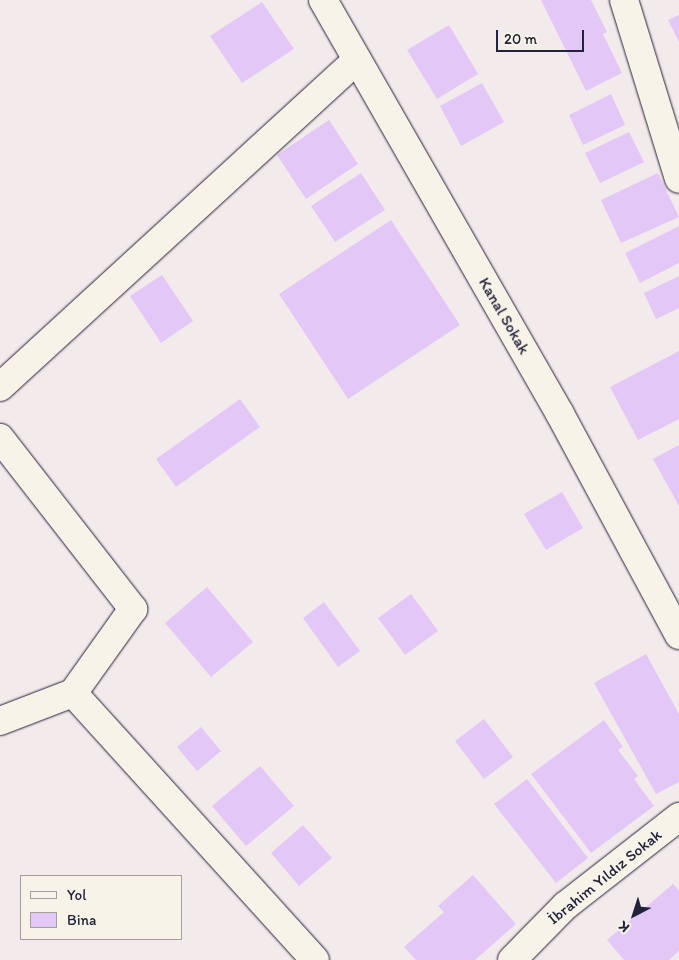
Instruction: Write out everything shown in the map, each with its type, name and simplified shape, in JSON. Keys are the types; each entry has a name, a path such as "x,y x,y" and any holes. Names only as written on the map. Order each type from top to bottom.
{"street":[{"name":"Kanal Sokak","path":"323,0 560,414 679,635"},
{"path":"624,0 679,179"},
{"path":"0,387 357,60"},
{"path":"0,438 133,608 72,693 0,721"},
{"path":"72,693 315,960"},
{"name":"İbrahim Yıldız Sokak","path":"512,960 565,906 679,818"}],"building":[{"path":"541,0 591,0 607,32 603,34 622,73 586,91"},
{"path":"262,2 294,49 242,83 210,36"},
{"path":"679,15 679,42 668,20"},
{"path":"449,25 478,74 437,99 407,50"},
{"path":"482,83 504,122 461,146 440,106"},
{"path":"611,94 625,125 583,145 569,115"},
{"path":"329,120 358,164 306,199 277,155"},
{"path":"629,132 644,162 600,183 585,153"},
{"path":"361,173 385,210 335,242 311,206"},
{"path":"658,173 679,217 621,243 601,200"},
{"path":"391,220 460,325 348,399 279,294"},
{"path":"679,226 679,263 640,283 625,253"},
{"path":"162,275 193,321 161,343 130,296"},
{"path":"679,276 679,308 656,319 644,293"},
{"path":"679,351 679,419 638,440 610,387"},
{"path":"240,399 260,427 176,487 156,459"},
{"path":"679,445 679,506 653,459"},
{"path":"562,492 583,528 546,550 524,514"},
{"path":"207,587 253,642 211,677 165,623"},
{"path":"411,594 438,631 405,655 378,618"},
{"path":"324,602 360,651 338,667 303,618"},
{"path":"646,654 679,714 679,782 656,794 594,683"},
{"path":"484,719 513,757 484,779 455,741"},
{"path":"604,720 623,747 618,750 638,776 634,779 654,806 591,853 531,774"},
{"path":"201,727 221,751 197,771 177,747"},
{"path":"260,766 294,806 246,846 212,806"},
{"path":"527,779 588,858 556,883 494,804"},
{"path":"303,825 332,858 299,886 271,853"},
{"path":"473,875 516,924 475,960 416,960 404,947 444,912 438,906"},
{"path":"673,884 679,891 679,951 669,960 624,960 607,940"}]}
